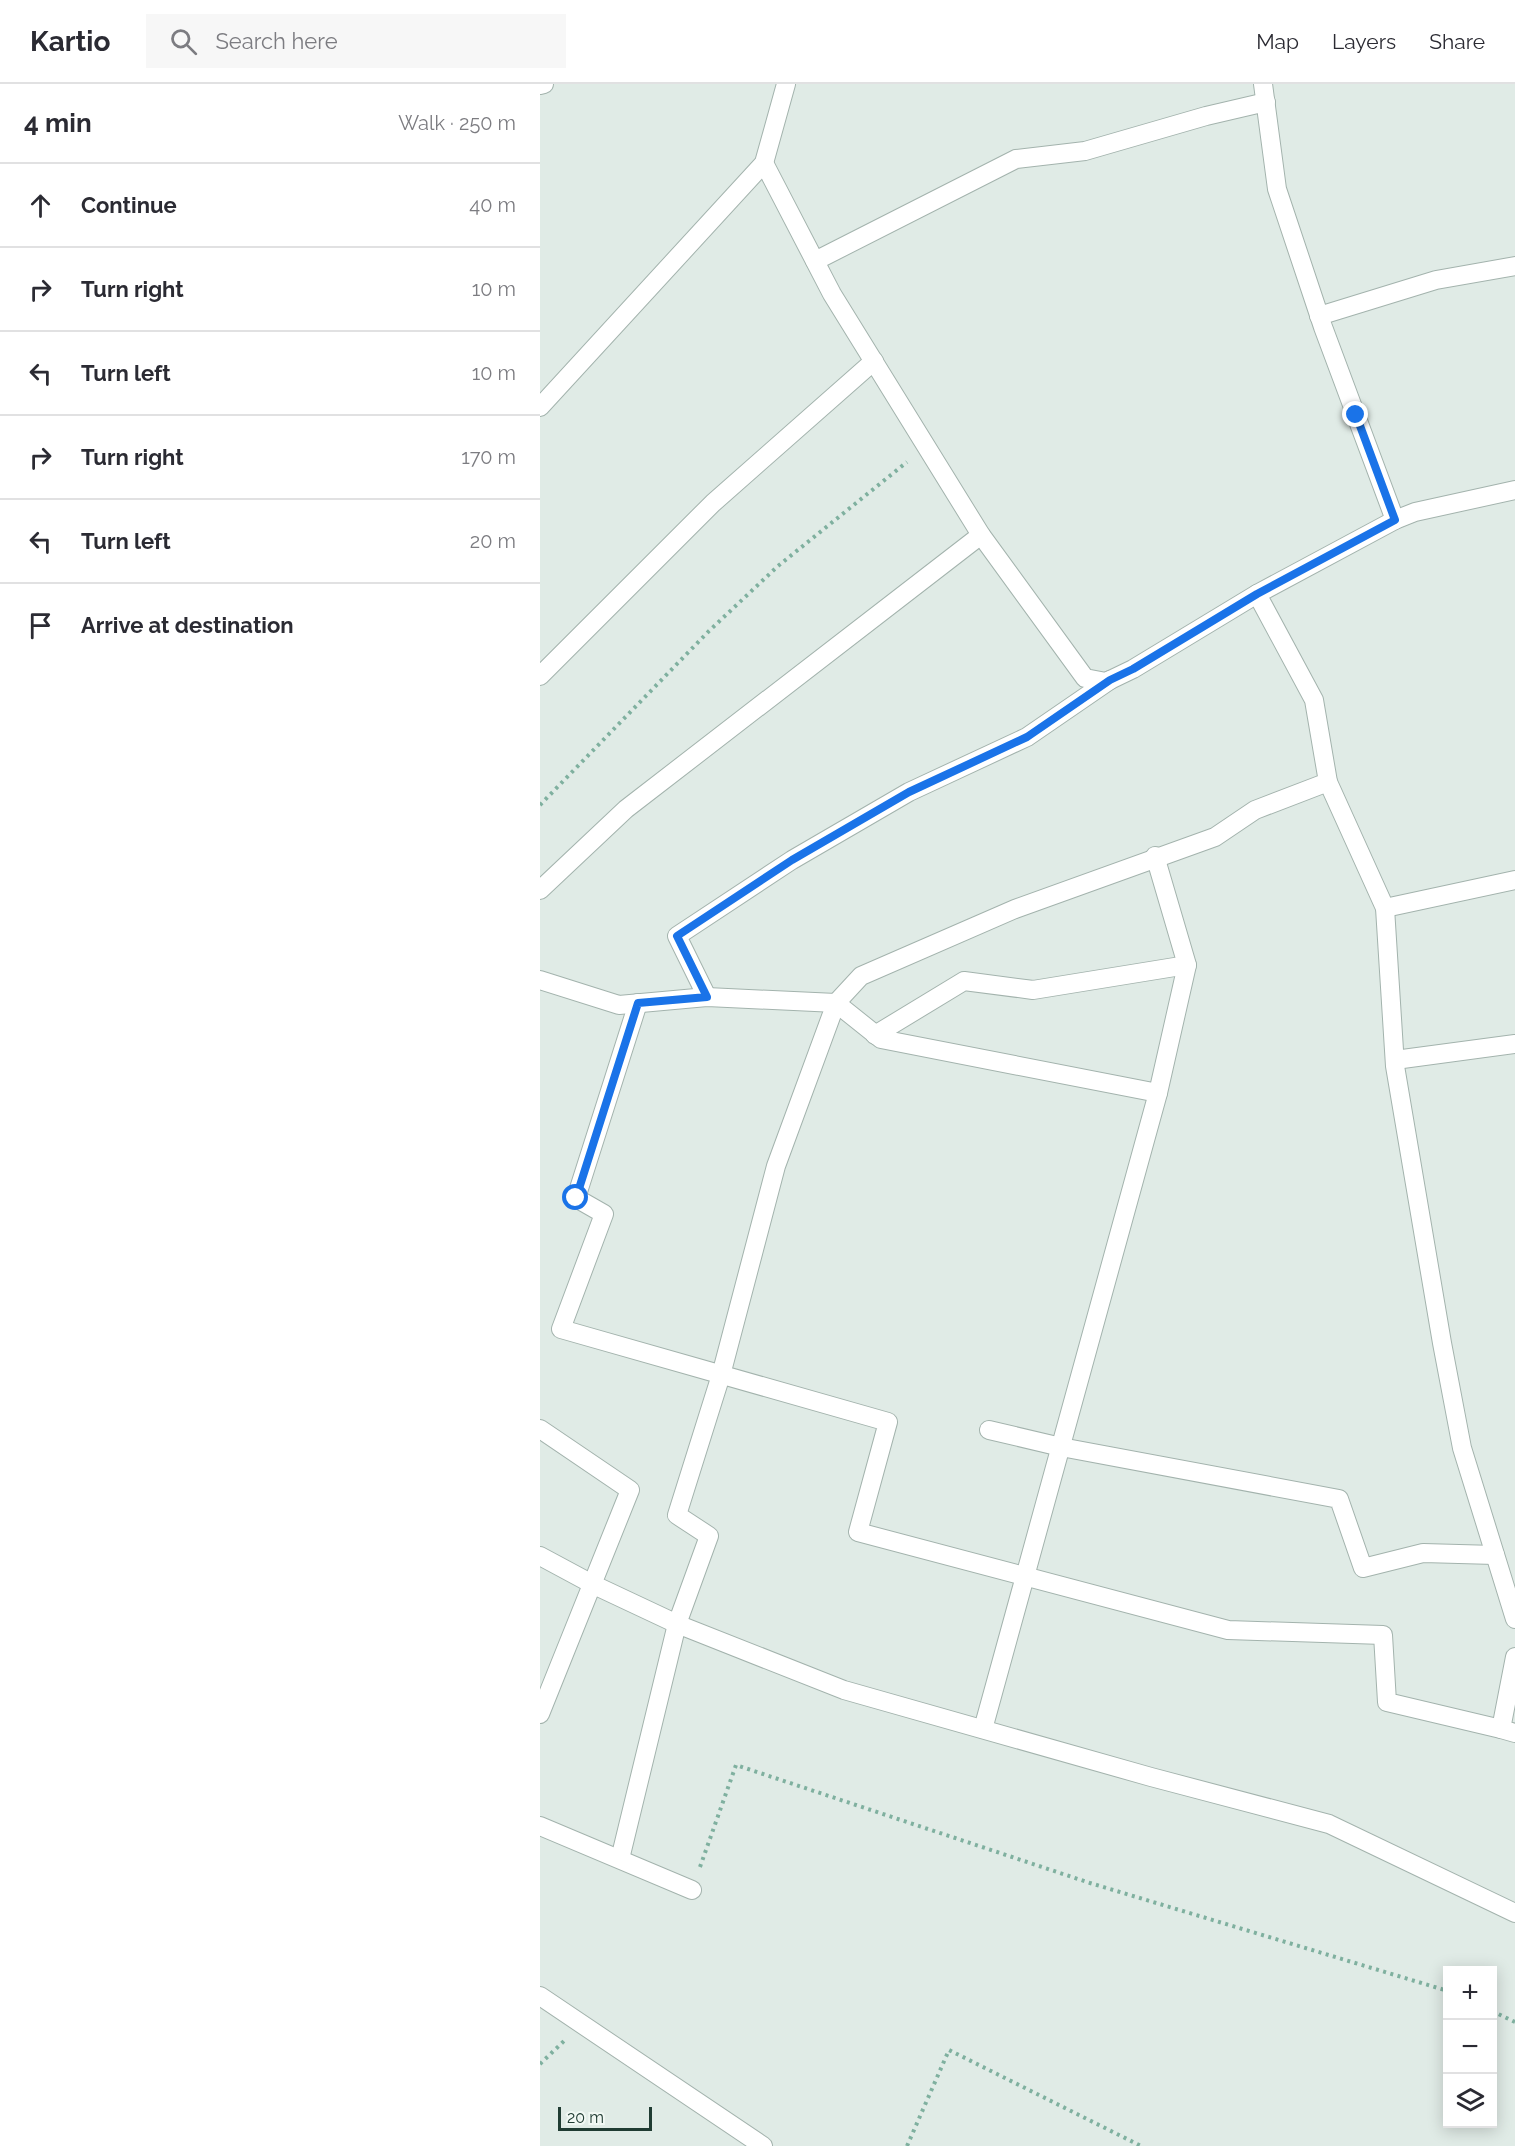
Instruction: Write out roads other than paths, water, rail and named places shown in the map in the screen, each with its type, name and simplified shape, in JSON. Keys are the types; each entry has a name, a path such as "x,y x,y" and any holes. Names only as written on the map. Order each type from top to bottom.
{"street":[{"path":"540,407 764,163 786,84"},
{"path":"1263,84 1277,189 1319,316 1395,520"},
{"path":"815,261 1016,159 1085,151 1266,102"},
{"path":"764,163 815,261 926,446 981,534 1085,678 1106,682 1133,669 1257,594 1395,520 1415,512 1515,490"},
{"path":"1319,316 1436,280 1515,266"},
{"path":"540,676 713,503 874,361"},
{"path":"540,890 626,809 981,534"},
{"path":"1257,594 1314,700 1328,782 1385,908 1395,1059 1462,1448 1515,1619"},
{"path":"707,997 677,936 792,860 909,792 1027,737 1110,680"},
{"path":"620,1859 677,1624 709,1536 677,1515 721,1375 776,1166 836,1003 861,976 1016,909 1155,856 1215,837 1255,810 1328,782"},
{"path":"983,1729 1158,1093 1187,965 1155,856"},
{"path":"1385,908 1515,880"},
{"path":"875,1035 964,981 1033,990 1187,965"},
{"path":"540,980 619,1005 707,997 836,1003 881,1040 1158,1093"},
{"path":"638,1003 576,1198 604,1214 561,1329 888,1422 858,1532 1228,1630 1383,1635 1387,1702 1508,1731 1515,1657"},
{"path":"1395,1059 1515,1044"},
{"path":"540,1429 630,1491 540,1714"},
{"path":"989,1430 1061,1447 1339,1499 1364,1568 1423,1553 1495,1556"},
{"path":"540,1556 594,1585 677,1624 844,1690 1329,1824 1515,1913"},
{"path":"540,1826 692,1890"},
{"path":"540,1996 763,2146"}]}
